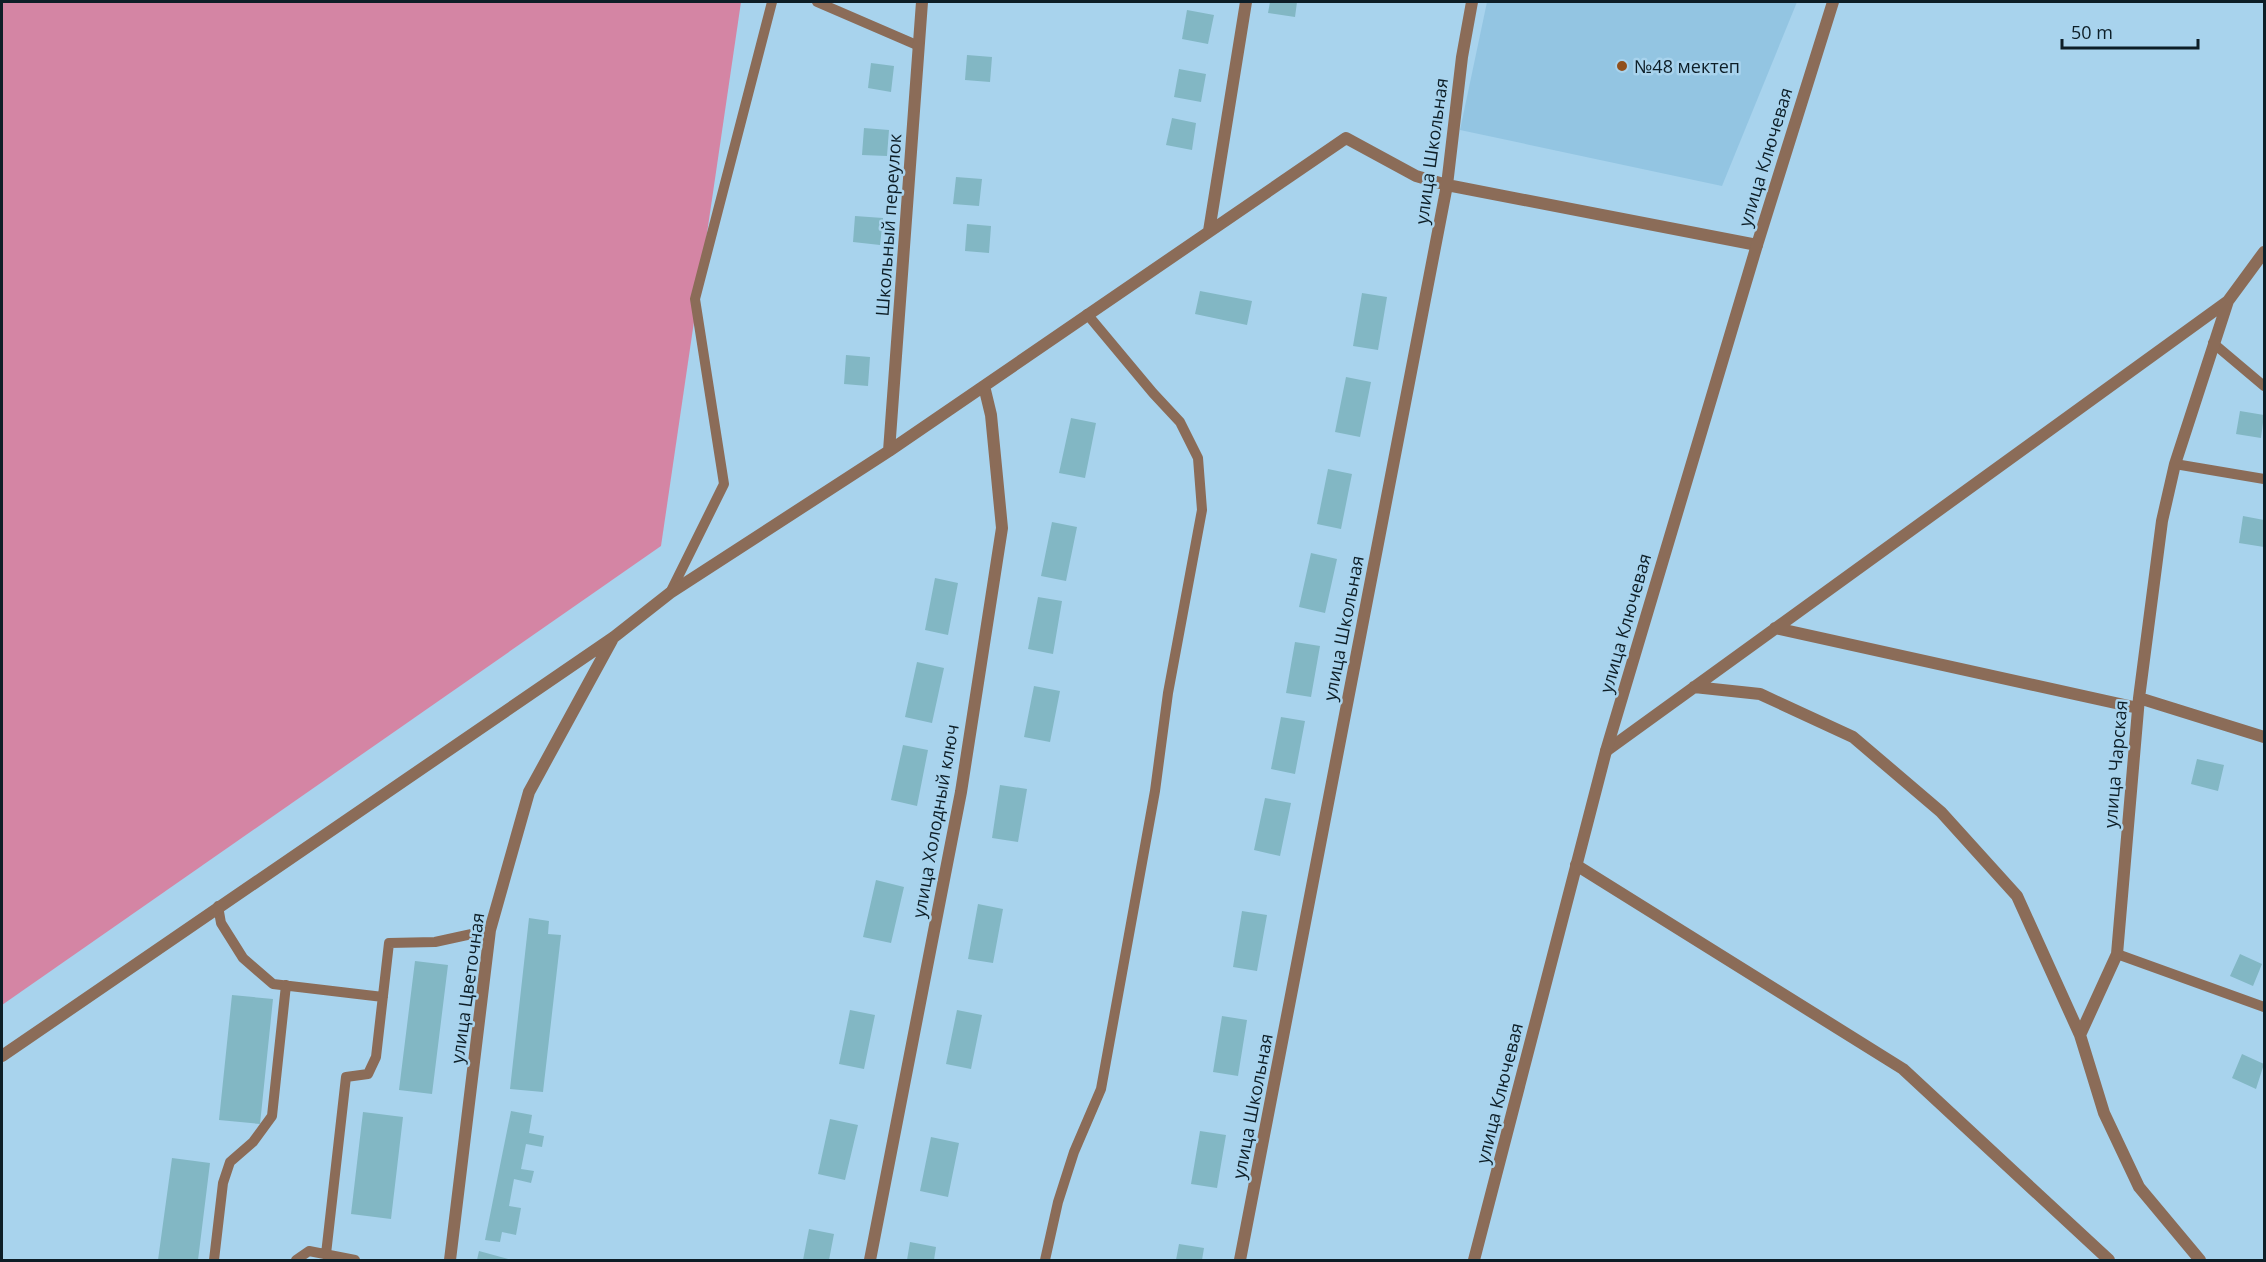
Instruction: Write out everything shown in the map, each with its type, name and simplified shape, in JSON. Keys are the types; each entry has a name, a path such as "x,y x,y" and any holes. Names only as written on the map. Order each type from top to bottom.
{"street":[{"name":"Школьный переулок","path":"889,451 922,2"},
{"path":"1209,231 1246,2"},
{"name":"улица Школьная","path":"1240,1260 1447,185 1462,57 1472,2"},
{"name":"улица Ключевая","path":"1474,1260 1606,751 1757,245 1833,2"},
{"path":"2,1056 614,637 670,593 889,451 1346,138 1416,176 1447,185 1757,245"},
{"name":"улица Чарская","path":"2080,1035 2117,954 2138,703 2162,522 2175,464 2228,301 2265,252"},
{"path":"1606,751 2228,301"},
{"name":"улица Холодный ключ","path":"870,1260 961,792 1002,528 991,415 984,386"},
{"path":"1775,628 2138,703 2265,737"},
{"name":"улица Цветочная","path":"450,1260 490,930 529,792 614,637"},
{"path":"1694,687 1760,694 1853,737 1941,812 2017,896 2080,1035 2104,1113 2139,1187 2200,1260"},
{"path":"1576,865 1903,1069 2109,1260"}],"lane":[{"path":"670,593 723,484 695,299 772,2"},
{"path":"817,2 919,46"},
{"path":"1045,1260 1058,1202 1074,1152 1101,1089 1151,814 1168,693 1202,510 1198,458 1180,422 1087,314"},
{"path":"2213,344 2265,386"},
{"path":"2175,464 2265,478"},
{"path":"218,906 221,923 243,958 273,984 383,998"},
{"path":"326,1254 345,1077 368,1074 376,1057 390,943 435,942 490,930"},
{"path":"2117,954 2265,1007"},
{"path":"214,1260 223,1183 230,1162 253,1142 272,1116 286,985"},
{"path":"296,1260 309,1251 355,1260"}],"shaded area":[{"path":"2,2 741,2 661,546 2,1005"},
{"name":"№48 мектеп","path":"1487,2 1797,2 1722,186 1460,130"}],"building":[{"path":"1270,2 1297,2 1295,17 1268,13"},
{"path":"1187,10 1214,15 1208,44 1182,39"},
{"path":"967,55 992,57 990,82 965,80"},
{"path":"871,63 894,66 891,92 868,88"},
{"path":"1179,69 1206,74 1201,102 1174,97"},
{"path":"1172,118 1196,123 1192,150 1166,145"},
{"path":"864,128 889,130 887,156 862,155"},
{"path":"956,177 982,179 979,206 953,204"},
{"path":"855,216 883,218 880,245 853,242"},
{"path":"967,224 991,226 989,253 965,251"},
{"path":"1200,291 1252,301 1247,325 1195,314"},
{"path":"1362,293 1387,297 1378,350 1353,346"},
{"path":"846,355 870,357 868,386 844,384"},
{"path":"1346,377 1371,382 1360,437 1335,432"},
{"path":"2240,411 2264,415 2261,438 2236,434"},
{"path":"1071,418 1096,423 1085,478 1059,473"},
{"path":"1328,469 1352,474 1341,529 1317,524"},
{"path":"2243,516 2264,520 2264,547 2239,543"},
{"path":"1052,522 1077,527 1066,581 1041,576"},
{"path":"1311,553 1337,559 1325,613 1299,607"},
{"path":"935,578 958,583 948,635 925,630"},
{"path":"1038,597 1062,601 1053,654 1028,649"},
{"path":"1295,642 1320,646 1311,697 1286,693"},
{"path":"917,662 944,668 932,723 905,717"},
{"path":"1034,686 1060,691 1050,742 1024,737"},
{"path":"1281,717 1305,721 1295,774 1271,769"},
{"path":"903,745 928,750 917,806 891,800"},
{"path":"2197,759 2224,765 2218,791 2191,784"},
{"path":"1000,785 1027,789 1018,842 992,838"},
{"path":"1265,798 1291,803 1280,856 1254,850"},
{"path":"876,880 904,887 891,943 863,937"},
{"path":"978,904 1003,909 993,963 968,959"},
{"path":"1242,911 1267,915 1257,971 1233,967"},
{"path":"529,918 549,921 548,934 561,935 543,1092 510,1089"},
{"path":"2240,954 2262,964 2253,986 2230,976"},
{"path":"415,961 448,965 432,1094 399,1090"},
{"path":"232,995 273,999 260,1124 219,1120"},
{"path":"850,1010 875,1015 864,1069 839,1064"},
{"path":"957,1010 982,1015 971,1069 946,1064"},
{"path":"1222,1016 1247,1020 1238,1076 1213,1072"},
{"path":"2242,1054 2264,1064 2256,1089 2232,1078"},
{"path":"511,1111 532,1115 529,1133 544,1136 542,1147 526,1144 521,1169 534,1171 531,1183 514,1179 509,1206 521,1208 516,1235 502,1232 500,1242 485,1240"},
{"path":"363,1112 403,1117 391,1219 351,1214"},
{"path":"830,1119 858,1125 845,1180 818,1174"},
{"path":"1200,1131 1226,1135 1217,1188 1191,1184"},
{"path":"931,1137 959,1143 948,1197 920,1191"},
{"path":"172,1158 210,1163 198,1260 158,1260"},
{"path":"809,1229 834,1234 829,1260 803,1260"},
{"path":"910,1242 936,1247 934,1260 907,1260"},
{"path":"1179,1244 1204,1248 1202,1260 1176,1260"},
{"path":"479,1251 512,1260 477,1260"}],"place":[{"name":"№48 мектеп","path":"1622,66"}]}
